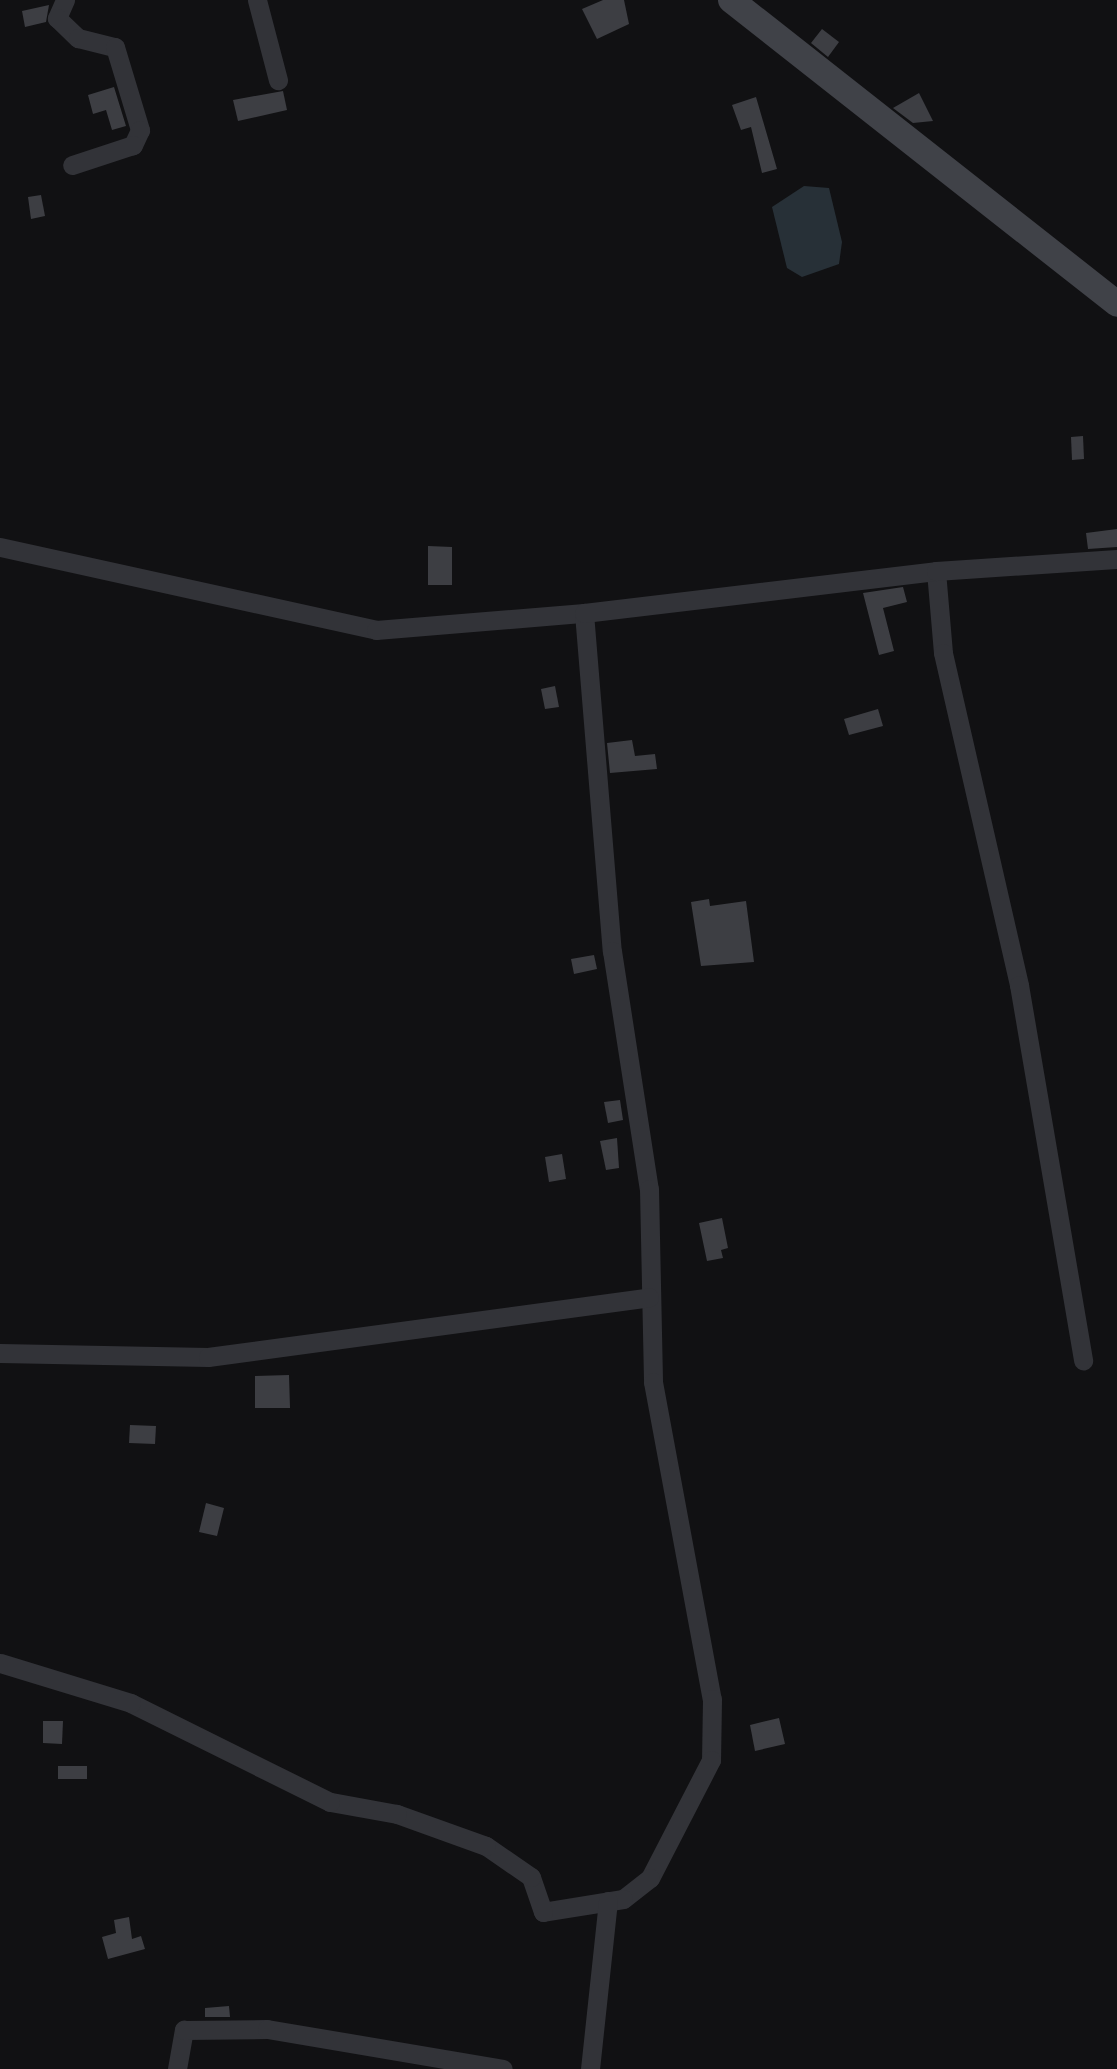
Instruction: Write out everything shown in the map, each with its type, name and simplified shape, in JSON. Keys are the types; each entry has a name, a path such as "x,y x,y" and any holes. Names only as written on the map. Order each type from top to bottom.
{"main road":[{"path":"731,0 1117,304"}],"street":[{"path":"65,0 57,18 71,31 115,47 140,130 133,145 72,165"},
{"path":"257,0 278,80"},
{"path":"0,547 376,630 584,613 936,571 1117,559"},
{"path":"936,571 943,653 1019,985 1083,1361"},
{"path":"0,1663 131,1703 330,1802 397,1814 486,1846 531,1877 543,1912 623,1899 649,1878 711,1760 712,1699 653,1381 649,1297 649,1189 612,951 584,613"},
{"path":"0,1353 78,1350 208,1357 649,1297"},
{"path":"590,2069 608,1901"},
{"path":"177,2069 184,2030 267,2029 503,2069"}],"shaded area":[{"path":"804,186 829,188 842,242 839,264 802,277 787,268 772,207"}],"building":[{"path":"603,0 624,0 629,24 597,39 582,9"},
{"path":"49,5 46,22 25,27 22,11"},
{"path":"822,29 839,42 828,57 811,43"},
{"path":"114,87 126,126 112,130 106,110 93,114 88,95"},
{"path":"283,91 287,110 238,121 233,100"},
{"path":"919,93 933,121 913,123 893,108"},
{"path":"756,97 777,169 762,173 751,127 741,130 732,105"},
{"path":"41,195 45,216 31,219 28,197"},
{"path":"1083,436 1084,459 1072,460 1071,437"},
{"path":"1117,529 1117,547 1088,549 1086,533"},
{"path":"428,546 452,547 452,585 428,585"},
{"path":"903,587 907,602 883,608 894,651 879,655 863,593"},
{"path":"555,686 559,707 545,709 541,689"},
{"path":"878,709 883,726 849,735 844,719"},
{"path":"632,740 635,756 655,754 657,769 610,773 607,743"},
{"path":"709,899 710,906 746,901 754,962 701,966 691,902"},
{"path":"594,955 597,969 574,974 571,959"},
{"path":"620,1100 623,1120 608,1123 604,1102"},
{"path":"617,1138 619,1168 606,1170 600,1141"},
{"path":"562,1154 566,1179 549,1182 545,1157"},
{"path":"722,1218 728,1248 721,1250 723,1258 707,1261 699,1223"},
{"path":"289,1375 290,1408 255,1408 255,1376"},
{"path":"130,1425 156,1426 155,1444 129,1443"},
{"path":"206,1503 224,1508 217,1536 199,1532"},
{"path":"779,1718 785,1744 755,1751 750,1725"},
{"path":"43,1721 63,1721 62,1744 43,1743"},
{"path":"58,1766 87,1766 87,1779 58,1779"},
{"path":"129,1917 132,1939 141,1936 145,1949 108,1959 102,1937 116,1933 114,1920"},
{"path":"229,2006 230,2017 205,2017 205,2008"}]}
